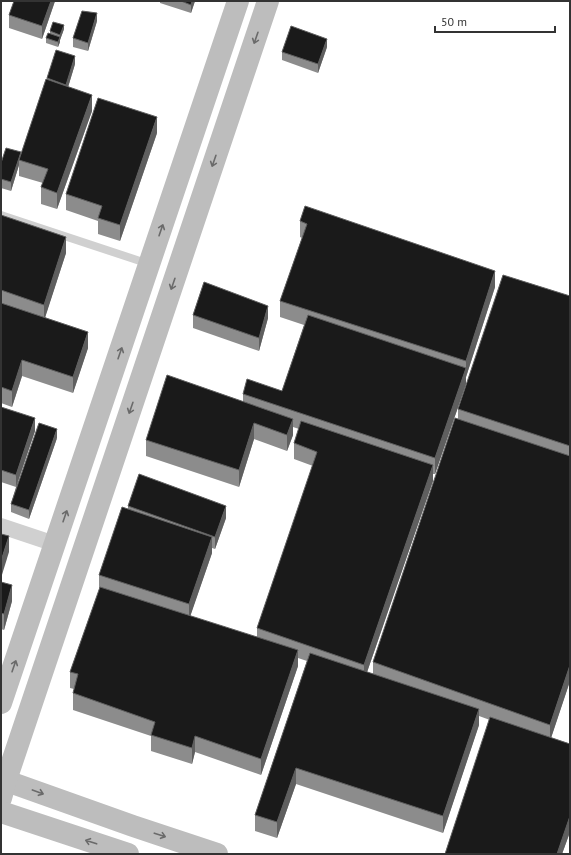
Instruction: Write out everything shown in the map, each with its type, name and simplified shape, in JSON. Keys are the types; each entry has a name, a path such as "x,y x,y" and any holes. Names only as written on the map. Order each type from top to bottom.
{"street":[{"path":"1,703 238,1"},
{"path":"217,854 3,786 268,1"},
{"path":"1,526 55,544"},
{"path":"1,812 128,854"}],"lane":[{"path":"1,215 150,264"}],"building":[{"path":"14,1 51,1 42,26 9,15"},
{"path":"181,1 192,1 191,5"},
{"path":"82,11 97,13 88,43 73,38"},
{"path":"53,22 64,25 60,35 50,31"},
{"path":"291,26 327,39 318,64 282,52"},
{"path":"48,33 60,37 58,42 46,38"},
{"path":"56,50 75,56 66,85 47,78"},
{"path":"46,79 92,95 57,193 41,187 48,169 19,160"},
{"path":"98,98 157,117 120,225 98,218 102,206 66,194"},
{"path":"6,148 21,152 11,182 1,179 1,163"},
{"path":"305,206 495,271 466,361 280,301 307,224 300,221"},
{"path":"1,215 66,237 44,305 1,290"},
{"path":"503,275 570,296 570,446 458,409"},
{"path":"204,282 268,306 259,338 193,315"},
{"path":"1,303 88,332 73,377 22,360 12,391 1,387"},
{"path":"308,315 466,368 435,458 243,394 247,379 282,391"},
{"path":"167,375 293,419 287,435 254,423 239,470 146,440"},
{"path":"1,407 35,418 16,475 1,470"},
{"path":"455,418 570,456 570,665 550,725 373,662"},
{"path":"301,421 433,465 364,665 257,628 317,452 294,443"},
{"path":"39,423 57,429 29,510 11,504"},
{"path":"139,474 226,506 215,537 128,506"},
{"path":"122,507 212,537 189,604 99,575"},
{"path":"1,534 9,536 1,561"},
{"path":"1,582 12,585 4,614 1,613"},
{"path":"100,587 298,650 261,759 195,736 192,748 151,735 155,722 73,693 78,674 70,672"},
{"path":"310,653 479,709 443,816 296,768 277,822 255,815"},
{"path":"490,717 570,744 570,816 557,854 445,854"}]}
